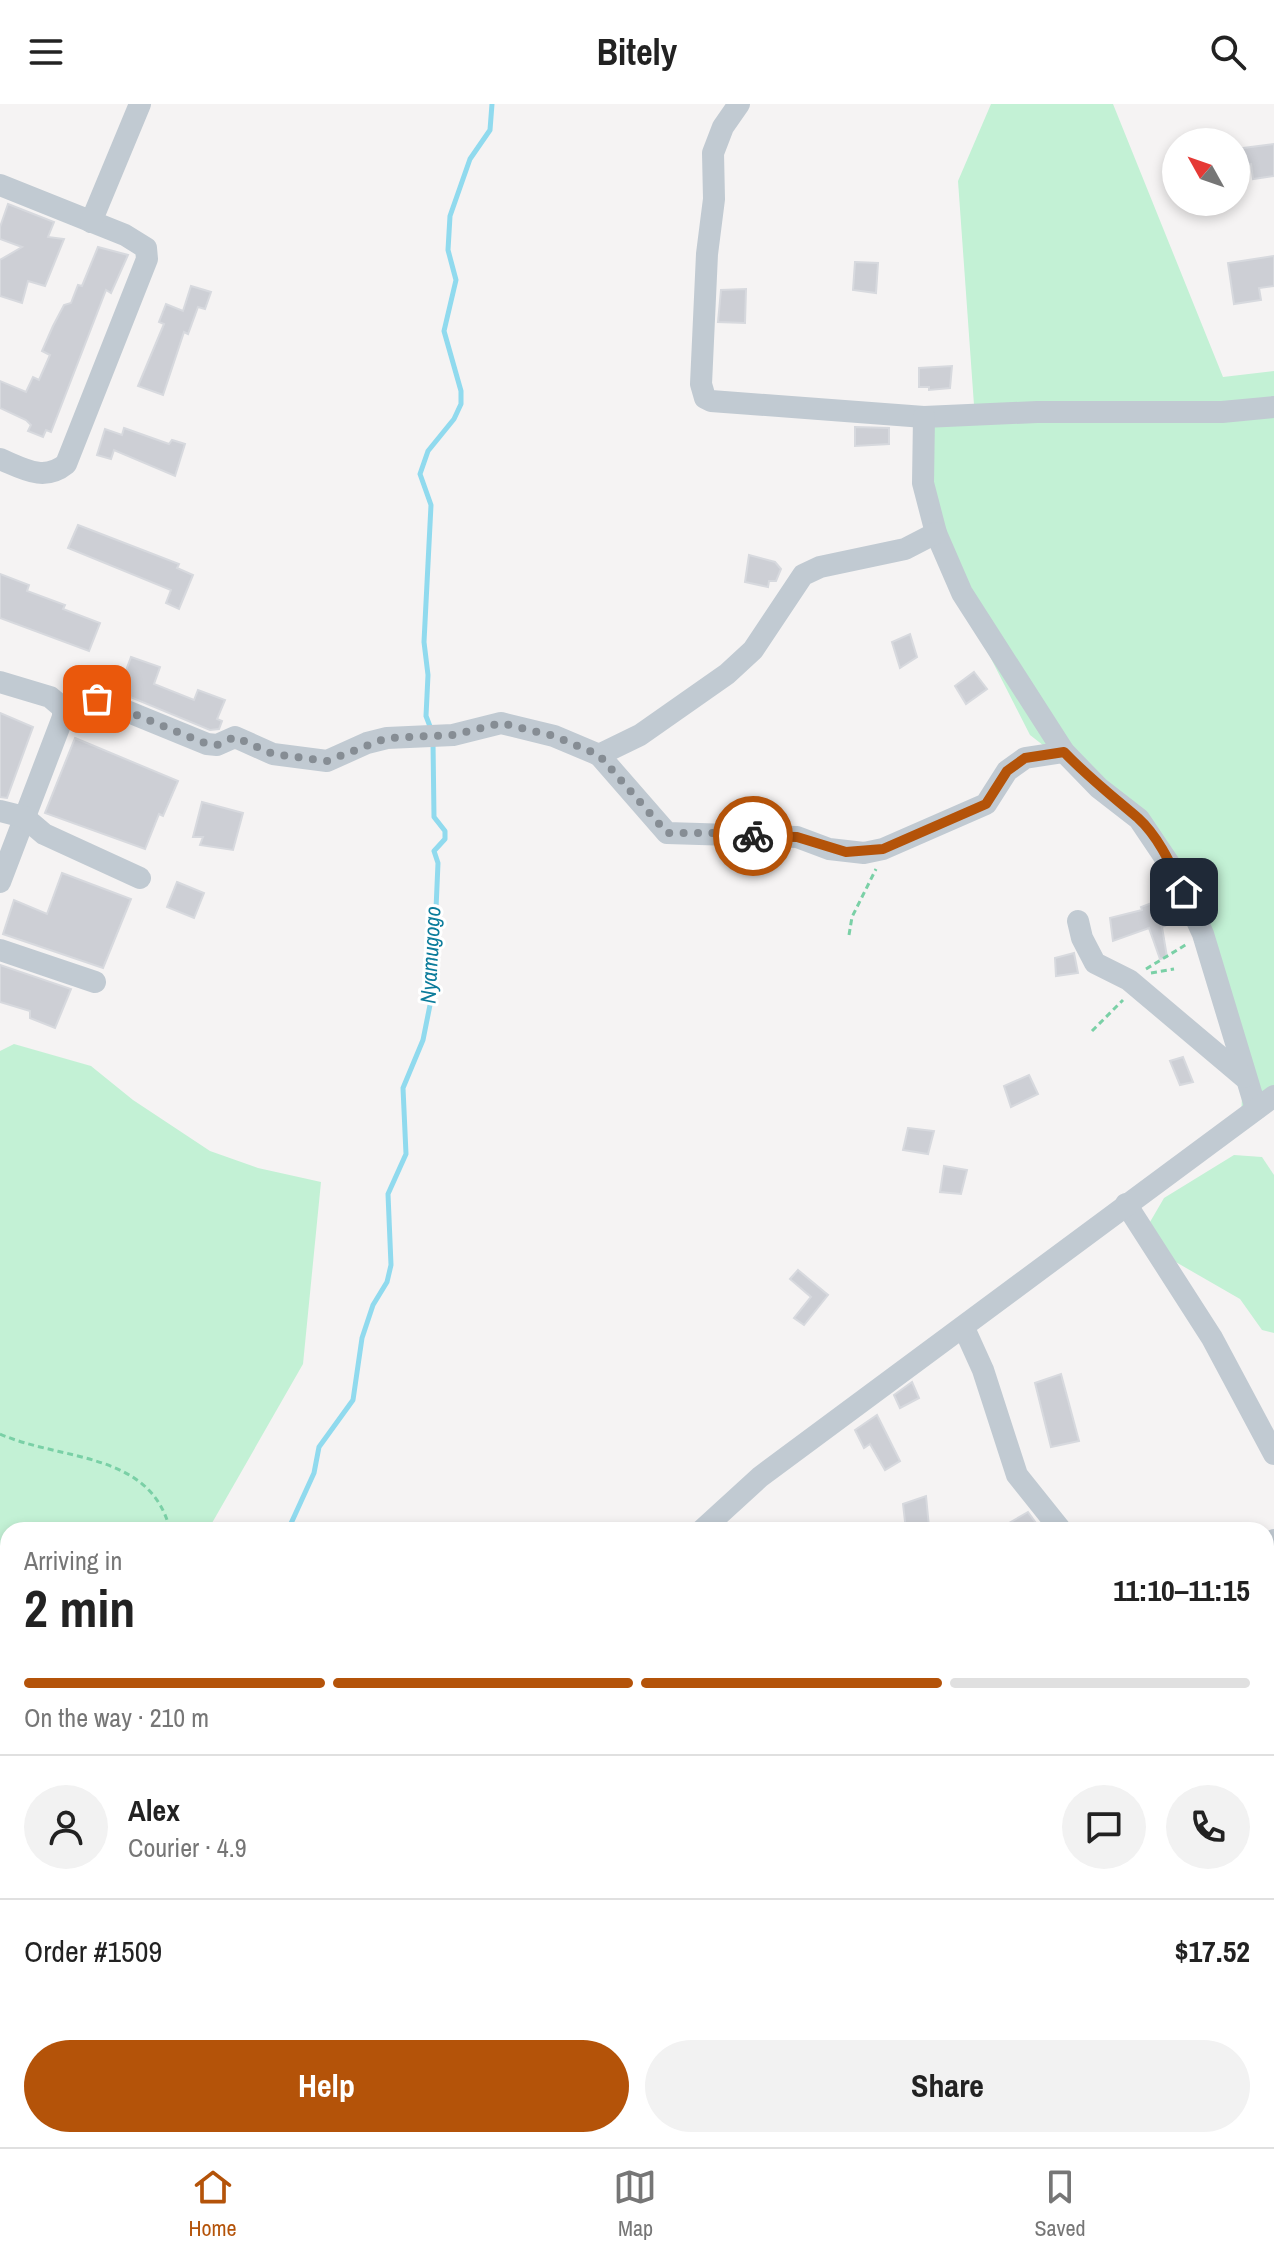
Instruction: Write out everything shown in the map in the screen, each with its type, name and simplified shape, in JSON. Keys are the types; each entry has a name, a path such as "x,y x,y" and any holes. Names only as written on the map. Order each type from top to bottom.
{"street":[{"path":"91,222 140,104"},
{"path":"739,104 723,127 713,153 714,199 701,384 705,398 718,404 924,417 1037,412 1222,412 1274,407"},
{"path":"0,185 146,248 146,269 66,464 57,472 38,474 0,459"},
{"path":"924,417 923,483 936,533 962,593 1064,752 1099,788 1139,819 1155,839 1203,934 1244,1077"},
{"path":"599,755 640,735 727,674 753,650 803,575 820,567 905,549 936,533"},
{"path":"0,682 50,697 63,708"},
{"path":"63,708 97,699 207,744 217,745 235,737 273,754 327,761 387,738 453,735 501,723 554,736 599,755 667,833 797,837 846,852 883,849 986,804 1007,771 1025,758 1064,752"},
{"path":"0,882 62,725 63,708"},
{"path":"0,811 24,817 44,834 140,878"},
{"path":"711,1522 760,1477 1265,1103 1244,1077 1129,980 1095,963 1082,938 1078,921"},
{"path":"0,950 95,982"},
{"path":"1126,1204 1212,1338 1274,1454"},
{"path":"964,1328 983,1370 1017,1475 1055,1522"}],"path":[{"path":"849,935 852,917 873,881 883,849"},
{"path":"1129,980 1203,934"},
{"path":"0,1434 90,1458 131,1474 151,1492 168,1522"}],"green space":[{"path":"991,104 1113,104 1223,377 1274,371 1274,1098 1241,1122 1242,1095 1192,920 1134,816 1030,735 924,527 921,408 974,405 958,181"},
{"path":"14,1044 91,1066 133,1100 210,1151 258,1168 321,1182 303,1364 213,1522 0,1522 0,1051"},
{"path":"1234,1155 1262,1157 1274,1175 1274,1333 1262,1330 1240,1299 1174,1261 1150,1222 1164,1198"}],"building":[{"path":"1274,144 1274,176 1253,179 1250,147"},
{"path":"8,204 54,222 48,237 64,239 45,286 28,281 22,303 0,296 0,260 22,247 0,239 0,227"},
{"path":"98,247 128,255 111,293 106,290 51,432 46,430 43,437 28,431 31,425 26,420 0,408 0,381 26,392 33,377 39,380 50,355 42,351 53,326 64,305 71,303 78,285 82,286"},
{"path":"1274,256 1274,286 1259,288 1261,300 1234,304 1228,263"},
{"path":"855,262 878,263 876,293 853,290"},
{"path":"191,286 211,292 205,309 198,307 188,334 184,332 163,395 138,386 164,324 159,322 166,304 183,311"},
{"path":"746,289 745,323 718,322 721,290"},
{"path":"952,366 950,388 929,390 929,387 919,387 919,368"},
{"path":"855,427 889,428 889,444 855,446"},
{"path":"124,428 169,444 172,440 185,444 175,476 114,450 111,459 97,455 105,429 122,435"},
{"path":"78,525 179,564 177,568 193,575 179,609 166,603 171,590 68,548"},
{"path":"749,555 775,562 781,569 776,581 769,581 768,587 745,582"},
{"path":"0,574 29,585 27,591 65,605 63,609 100,623 89,651 0,618"},
{"path":"910,634 917,657 900,668 892,642"},
{"path":"131,657 160,667 154,684 194,700 198,690 225,700 217,719 222,721 219,729 210,730 118,692"},
{"path":"974,672 987,689 966,704 955,686"},
{"path":"0,713 33,727 7,798 0,797"},
{"path":"75,738 178,781 163,816 159,814 145,849 45,813"},
{"path":"202,802 243,813 233,850 200,845 203,837 193,837"},
{"path":"62,873 131,899 103,968 3,934 14,900 47,914"},
{"path":"177,882 204,893 194,918 167,907"},
{"path":"1170,896 1180,919 1162,927 1167,957 1160,959 1149,928 1113,941 1110,918 1142,910 1141,907"},
{"path":"1074,953 1078,973 1056,976 1055,958"},
{"path":"0,965 71,989 55,1028 30,1018 30,1011 0,1002"},
{"path":"1183,1057 1193,1082 1180,1085 1170,1061"},
{"path":"1029,1075 1038,1094 1011,1107 1004,1086"},
{"path":"908,1128 934,1131 928,1154 903,1150"},
{"path":"944,1166 967,1170 961,1194 940,1192"},
{"path":"798,1270 828,1295 804,1325 794,1318 811,1297 790,1279"},
{"path":"1061,1374 1079,1441 1051,1447 1035,1383"},
{"path":"912,1382 919,1398 900,1408 894,1395"},
{"path":"877,1415 900,1461 885,1470 870,1444 864,1448 855,1430"},
{"path":"926,1496 929,1522 905,1522 903,1504"},
{"path":"1028,1512 1035,1522 1011,1522"}],"waterway":[{"name":"Nyamugogo","path":"431,729 426,716 428,675 424,642 431,505 420,474 428,451 454,419 461,404 461,391 444,331 456,280 448,250 450,216 470,159 490,130 492,104"},
{"name":"Nyamugogo","path":"292,1522 314,1473 319,1447 353,1400 362,1338 373,1305 387,1282 391,1265 388,1194 406,1154 403,1088 423,1040 431,1000 428,963 436,909 438,863 434,851 445,839 445,831 434,817 433,742"}],"way so far":[{"path":"97,699 207,744 217,745 235,737 273,754 327,761 367,743 387,738 453,735 501,723 554,736 599,755 626,782 667,833 753,836"}],"route":[{"path":"753,836 809,839 829,849 846,852 864,853 883,849 986,804 1007,771 1025,758 1064,752 1099,788 1139,819 1155,839 1184,892"}]}
